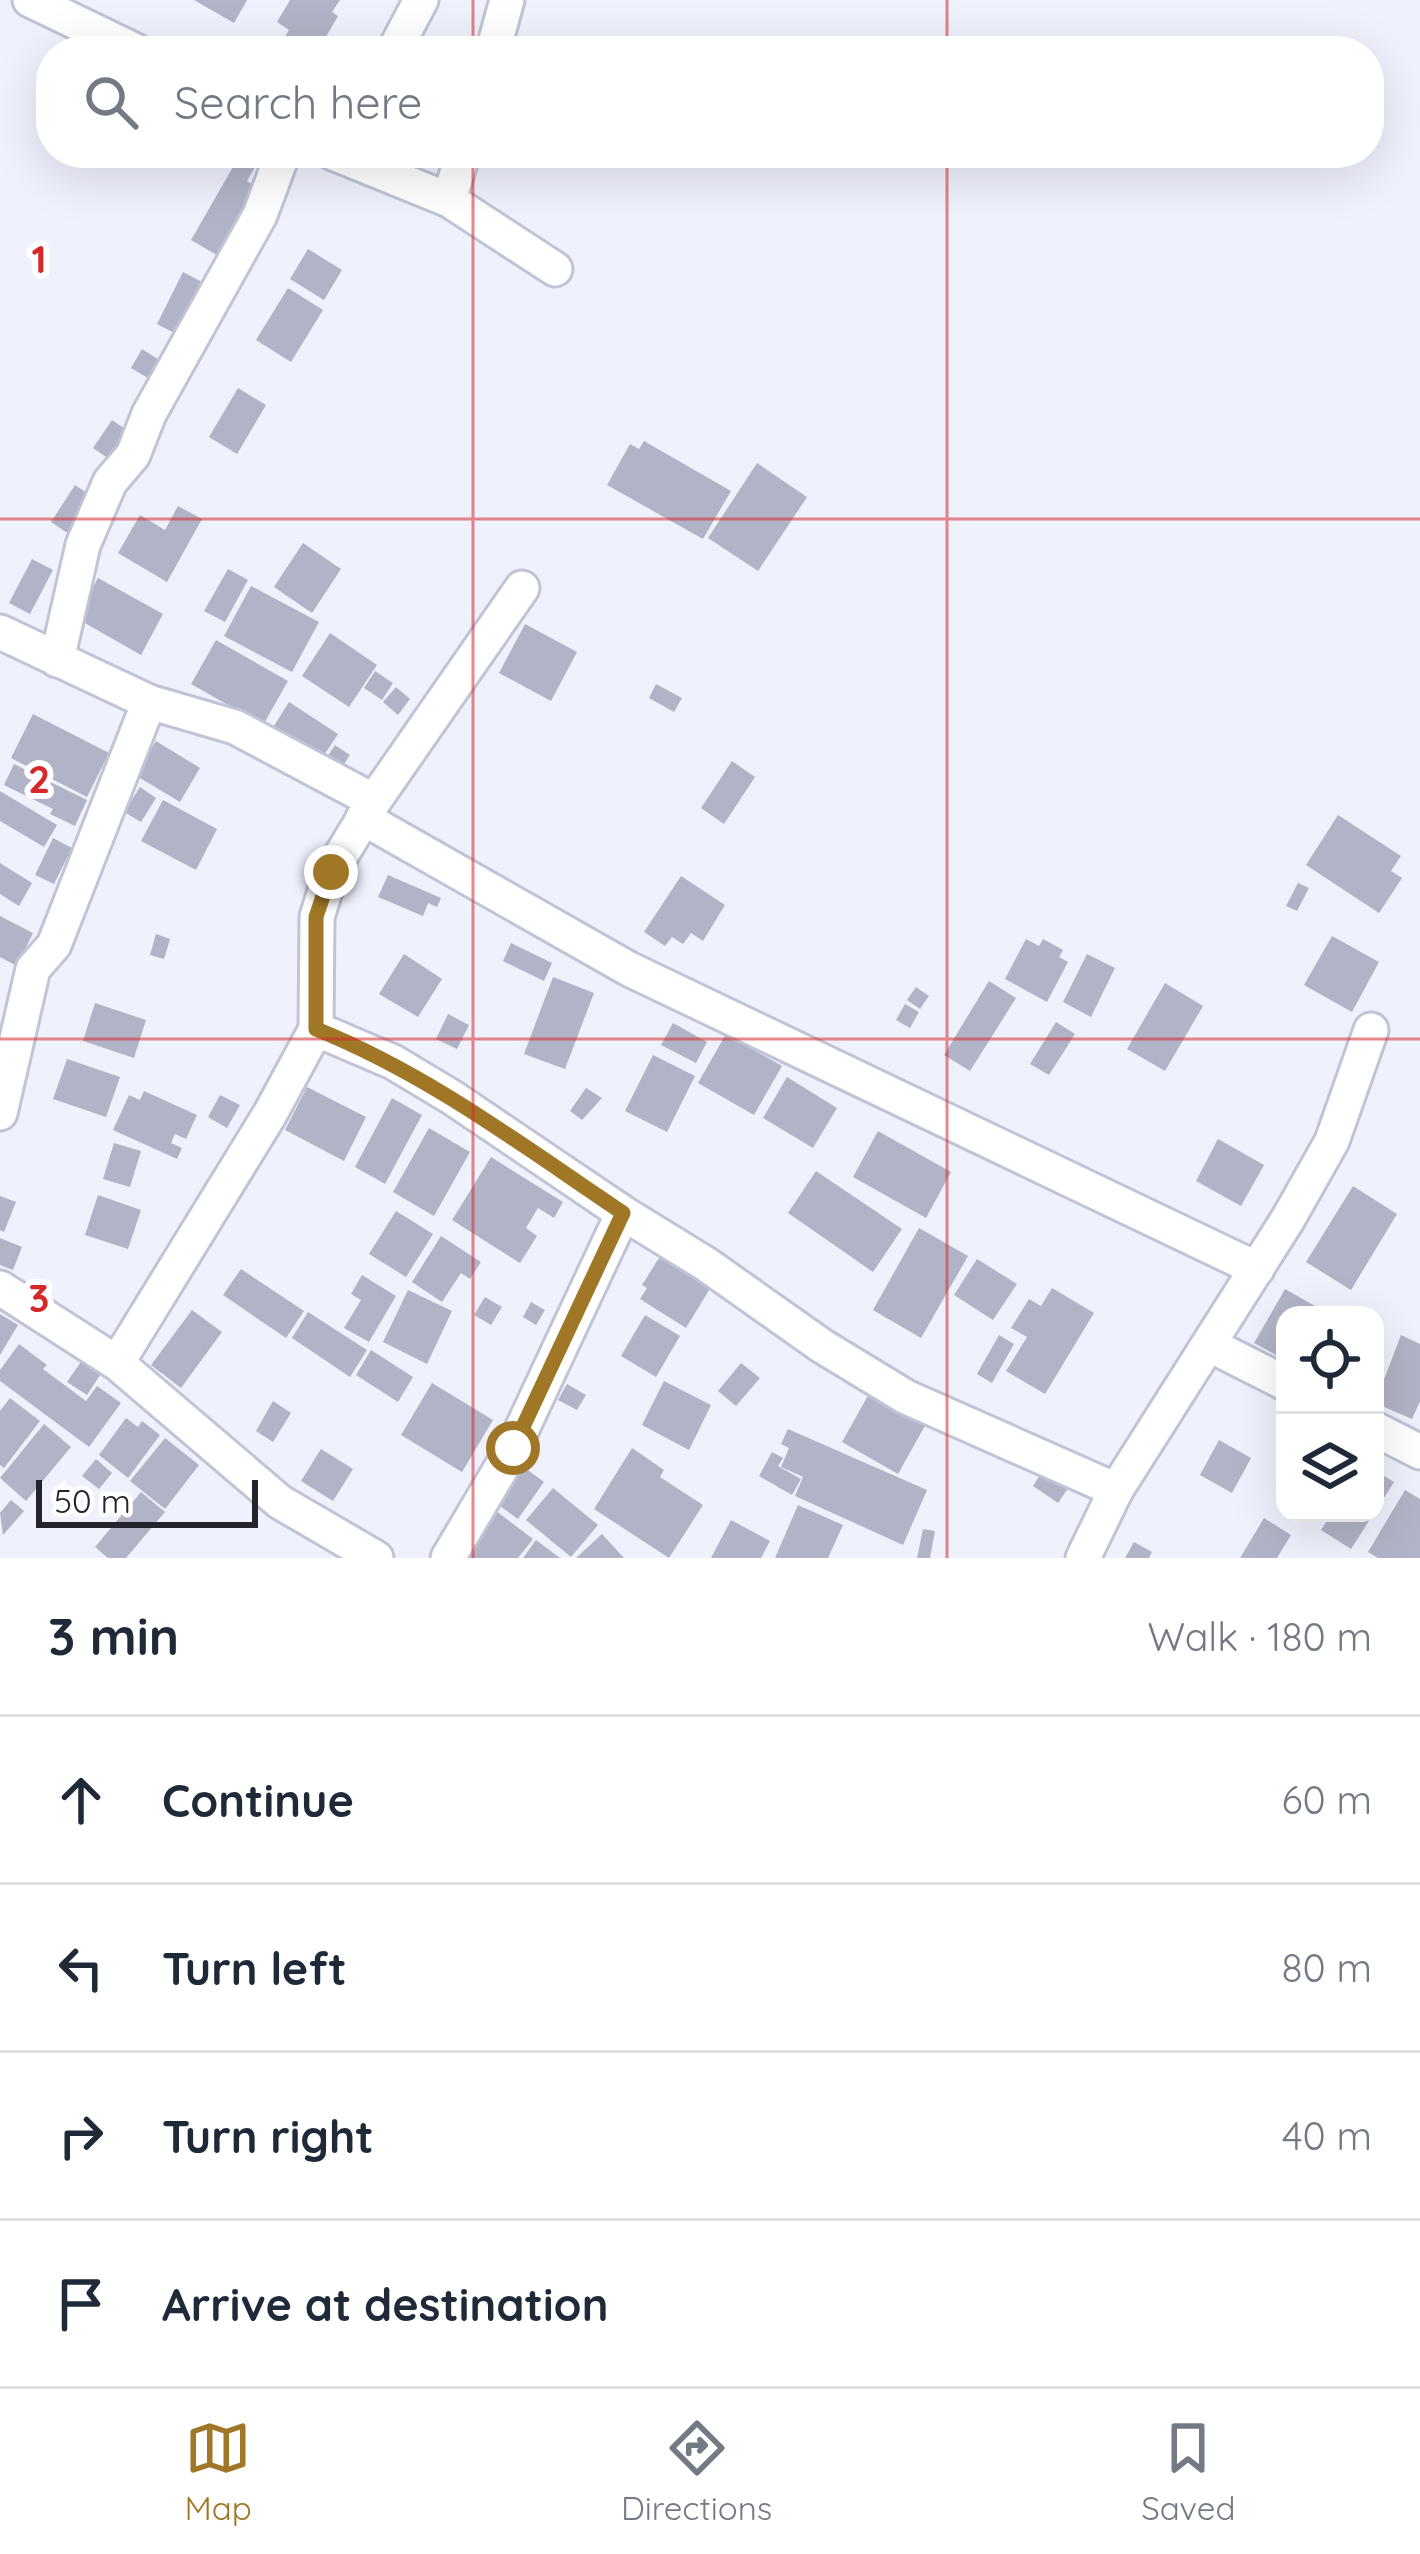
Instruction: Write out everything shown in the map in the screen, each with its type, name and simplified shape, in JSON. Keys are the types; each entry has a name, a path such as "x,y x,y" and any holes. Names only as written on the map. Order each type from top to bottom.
{"street":[{"path":"30,0 86,12 117,36"},
{"path":"402,36 421,0"},
{"path":"497,36 507,0"},
{"path":"58,661 82,545 110,482 133,455 149,414 260,214 277,168"},
{"path":"370,168 449,200 555,269"},
{"path":"449,200 459,168"},
{"path":"117,1363 270,1114 316,1029 316,917 331,872 369,809 522,588"},
{"path":"0,632 149,702 235,727 629,969 1257,1269"},
{"path":"0,1113 33,968 54,945 149,702"},
{"path":"316,1029 392,1062 453,1097 906,1397 1116,1490"},
{"path":"1083,1558 1116,1490 1210,1345 1332,1141 1371,1030"},
{"path":"448,1558 513,1448 623,1213"},
{"path":"0,1288 117,1363 280,1502 376,1558"},
{"path":"1210,1345 1276,1378"},
{"path":"1384,1434 1420,1452"}],"building":[{"path":"194,0 247,0 234,23"},
{"path":"290,0 340,0 332,12 338,16 326,36 286,36 289,30 277,22"},
{"path":"232,168 255,168 247,181 261,190 222,258 191,240"},
{"path":"308,249 342,270 324,300 290,279"},
{"path":"183,272 208,285 182,337 157,324"},
{"path":"288,288 323,310 291,362 256,340"},
{"path":"142,349 164,363 153,381 131,368"},
{"path":"238,388 266,405 237,454 209,437"},
{"path":"112,420 137,437 118,465 93,448"},
{"path":"644,441 731,491 703,539 607,485 630,444 639,449"},
{"path":"757,463 807,497 758,571 708,538"},
{"path":"75,485 96,499 72,536 51,522"},
{"path":"178,506 202,519 167,582 118,553 140,515 165,530"},
{"path":"303,543 341,569 312,613 274,587"},
{"path":"32,559 53,570 30,614 9,603"},
{"path":"228,569 248,580 225,622 204,611"},
{"path":"98,578 163,614 141,655 76,618"},
{"path":"251,586 319,622 292,672 224,636"},
{"path":"525,624 577,652 551,701 499,673"},
{"path":"330,633 377,665 349,707 302,676"},
{"path":"216,640 288,681 263,725 191,684"},
{"path":"375,671 393,683 382,700 364,688"},
{"path":"656,684 682,698 674,712 649,698"},
{"path":"396,687 410,699 398,715 383,702"},
{"path":"289,702 338,734 321,760 272,729"},
{"path":"33,714 109,753 87,797 11,758"},
{"path":"156,741 200,768 180,802 135,775"},
{"path":"335,745 350,755 340,770 325,760"},
{"path":"732,761 755,777 724,824 701,808"},
{"path":"14,764 87,800 75,826 50,814 53,809 4,785"},
{"path":"140,787 156,798 141,822 124,812"},
{"path":"0,791 57,825 44,847 0,821"},
{"path":"163,800 217,829 196,870 141,841"},
{"path":"1338,815 1401,856 1391,871 1402,878 1379,913 1306,865"},
{"path":"53,838 72,848 54,884 35,875"},
{"path":"0,863 32,883 19,906 0,894"},
{"path":"388,875 441,898 437,907 428,903 423,916 378,897"},
{"path":"681,876 725,905 703,941 691,933 683,944 672,937 665,946 644,932"},
{"path":"1298,883 1309,888 1297,911 1286,906"},
{"path":"0,916 33,933 17,966 0,957"},
{"path":"156,934 170,939 164,959 150,955"},
{"path":"1332,936 1379,962 1352,1012 1304,985"},
{"path":"1026,939 1039,946 1043,939 1063,950 1059,957 1068,962 1047,1002 1005,979"},
{"path":"511,943 552,963 544,981 503,961"},
{"path":"404,954 442,979 418,1017 379,994"},
{"path":"1087,954 1115,968 1091,1017 1063,1002"},
{"path":"553,977 594,993 565,1069 524,1054"},
{"path":"989,981 1016,998 970,1071 944,1055"},
{"path":"1165,983 1203,1006 1165,1071 1127,1049"},
{"path":"916,987 929,996 920,1009 907,1000"},
{"path":"95,1003 146,1020 134,1058 83,1041"},
{"path":"905,1004 919,1012 910,1028 896,1020"},
{"path":"448,1014 469,1025 457,1049 436,1039"},
{"path":"1056,1022 1075,1034 1049,1075 1030,1064"},
{"path":"673,1023 707,1042 696,1063 661,1045"},
{"path":"726,1034 782,1066 754,1115 698,1083"},
{"path":"653,1055 695,1076 667,1132 625,1111"},
{"path":"67,1059 120,1077 106,1117 53,1099"},
{"path":"787,1077 837,1108 813,1148 763,1118"},
{"path":"307,1087 366,1117 344,1161 285,1130"},
{"path":"586,1088 602,1098 582,1120 570,1111"},
{"path":"144,1091 197,1115 186,1139 175,1134 171,1143 182,1148 177,1159 113,1130 129,1095 140,1100"},
{"path":"220,1095 240,1105 227,1128 208,1117"},
{"path":"392,1098 422,1115 385,1184 355,1167"},
{"path":"429,1128 470,1152 434,1216 393,1192"},
{"path":"878,1131 951,1172 926,1218 853,1177"},
{"path":"1218,1139 1264,1165 1241,1206 1196,1181"},
{"path":"114,1143 141,1151 130,1187 103,1179"},
{"path":"491,1157 563,1202 554,1218 538,1208 526,1228 537,1236 520,1263 452,1220"},
{"path":"816,1171 902,1229 873,1272 788,1213"},
{"path":"1353,1186 1397,1214 1351,1290 1306,1262"},
{"path":"98,1195 141,1210 128,1249 85,1235"},
{"path":"0,1196 16,1202 4,1232 0,1230"},
{"path":"396,1211 433,1234 406,1277 369,1254"},
{"path":"919,1228 968,1256 921,1338 873,1310"},
{"path":"441,1236 481,1262 470,1279 461,1273 442,1302 412,1282"},
{"path":"0,1238 22,1247 13,1270 0,1265"},
{"path":"673,1252 714,1282 686,1328 640,1299 647,1288 642,1285 659,1258 667,1262"},
{"path":"977,1259 1017,1284 993,1320 954,1295"},
{"path":"241,1269 304,1311 286,1338 223,1295"},
{"path":"362,1275 396,1296 369,1342 344,1328 361,1300 351,1294"},
{"path":"1052,1288 1094,1313 1045,1394 1006,1371 1027,1337 1011,1328 1029,1299 1041,1306"},
{"path":"1285,1289 1315,1306 1276,1306 1276,1355 1254,1343"},
{"path":"408,1290 452,1311 427,1364 383,1342"},
{"path":"485,1297 502,1307 491,1325 474,1315"},
{"path":"531,1302 545,1310 536,1325 523,1317"},
{"path":"192,1310 222,1332 181,1388 151,1365"},
{"path":"308,1312 367,1350 350,1377 292,1338"},
{"path":"0,1314 18,1325 0,1355"},
{"path":"645,1315 680,1336 656,1377 621,1356"},
{"path":"999,1335 1014,1344 992,1383 977,1374"},
{"path":"1401,1335 1420,1344 1420,1401 1412,1419 1384,1407 1384,1379"},
{"path":"19,1344 86,1401 97,1386 121,1403 89,1447 0,1381 0,1370"},
{"path":"371,1350 413,1377 398,1402 356,1375"},
{"path":"83,1359 102,1372 87,1395 67,1382"},
{"path":"741,1363 760,1378 736,1406 718,1391"},
{"path":"664,1381 711,1405 689,1450 642,1425"},
{"path":"432,1383 493,1420 462,1472 401,1435"},
{"path":"875,1383 931,1415 898,1474 842,1442"},
{"path":"567,1384 586,1395 577,1410 558,1400"},
{"path":"10,1398 40,1421 4,1468 0,1465 0,1411"},
{"path":"273,1401 291,1413 273,1442 256,1431"},
{"path":"126,1418 138,1427 142,1421 160,1435 128,1478 99,1455"},
{"path":"44,1424 71,1447 26,1501 0,1478"},
{"path":"788,1429 927,1490 903,1545 795,1496 803,1477 781,1467 789,1448 781,1444"},
{"path":"165,1438 199,1465 165,1509 130,1481"},
{"path":"1219,1440 1251,1458 1232,1493 1200,1475"},
{"path":"632,1448 664,1470 660,1477 703,1505 669,1558 594,1509"},
{"path":"321,1449 353,1469 333,1501 301,1481"},
{"path":"772,1452 783,1458 778,1466 801,1479 792,1495 759,1476"},
{"path":"96,1459 112,1473 99,1489 82,1476"},
{"path":"1049,1461 1075,1478 1058,1503 1033,1486"},
{"path":"517,1462 544,1482 518,1519 491,1500"},
{"path":"1384,1476 1394,1482 1384,1498"},
{"path":"553,1488 598,1525 571,1557 526,1520"},
{"path":"1405,1490 1420,1499 1420,1558 1378,1558 1368,1552"},
{"path":"141,1492 165,1512 126,1558 108,1558 95,1547"},
{"path":"11,1500 24,1511 3,1535 0,1513"},
{"path":"798,1505 843,1525 828,1558 775,1558"},
{"path":"491,1507 533,1539 518,1558 452,1558"},
{"path":"1264,1518 1291,1535 1277,1558 1240,1558"},
{"path":"731,1520 770,1541 761,1558 711,1558"},
{"path":"1326,1522 1368,1522 1351,1549 1321,1530"},
{"path":"923,1529 935,1531 930,1558 917,1558"},
{"path":"602,1534 624,1558 576,1558"},
{"path":"536,1540 560,1558 523,1558"},
{"path":"1134,1542 1152,1552 1149,1558 1125,1558"}],"route":[{"path":"331,872 316,917 316,1029 364,1048 453,1097 623,1213 513,1448"}]}
